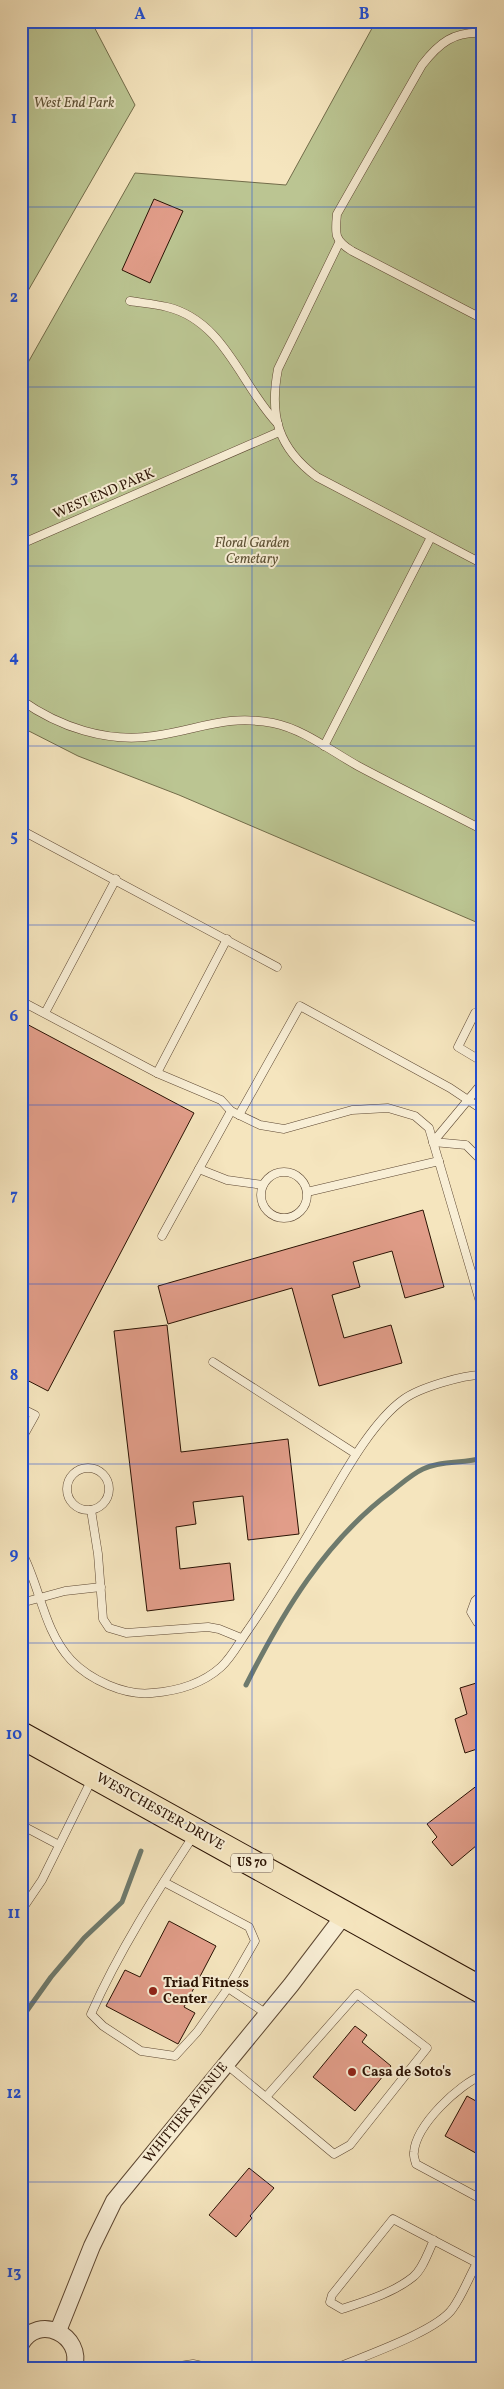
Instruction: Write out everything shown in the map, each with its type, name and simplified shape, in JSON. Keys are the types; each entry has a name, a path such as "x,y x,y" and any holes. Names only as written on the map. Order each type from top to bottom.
{"main road":[{"name":"WESTCHESTER DRIVE","path":"21,1735 483,1991"}],"street":[{"name":"WHITTIER AVENUE","path":"58,2331 92,2246 114,2201 267,2014 345,1914"},
{"path":"21,2344 30,2334 39,2330 58,2331 67,2337 76,2353 74,2368"}],"lane":[{"path":"278,428 274,410 274,389 278,369 339,243 336,232 337,214 422,65 434,50 450,39 466,32 483,33"},
{"path":"339,243 483,319"},
{"path":"130,301 169,307 203,324 226,350 278,428 289,451 301,465 317,477 483,564"},
{"name":"WEST END PARK","path":"21,544 278,428"},
{"path":"324,746 431,537"},
{"path":"21,700 61,723 96,735 121,738 152,737 224,720 250,720 276,724 305,735 483,830"},
{"path":"21,830 116,879 277,967"},
{"path":"45,1014 116,879"},
{"path":"157,1073 227,939"},
{"path":"21,1001 157,1073 221,1100 231,1111 260,1125 284,1129 352,1110 388,1108 415,1116 429,1128 434,1142 483,1312"},
{"path":"239,1114 300,1006 483,1110"},
{"path":"475,1013 458,1047 483,1062"},
{"path":"434,1142 483,1082"},
{"path":"162,1236 231,1111"},
{"path":"434,1142 466,1144 483,1162"},
{"path":"307,1192 439,1161"},
{"path":"199,1169 227,1180 263,1185"},
{"path":"288,1172 301,1179 307,1192 304,1207 298,1213 284,1218 269,1213 261,1200 263,1185 273,1174 288,1172"},
{"path":"213,1362 356,1454"},
{"path":"21,1551 33,1572 52,1631 70,1659 92,1676 113,1686 140,1694 178,1691 202,1680 222,1666 272,1595 356,1454 381,1421 404,1399 444,1382 483,1375"},
{"path":"21,1408 35,1415 21,1440"},
{"path":"87,1467 101,1471 106,1476 110,1490 104,1504 91,1510 84,1510 72,1504 67,1491 70,1478 80,1469 87,1467"},
{"path":"91,1510 104,1619 109,1628 115,1632 126,1633 208,1627 242,1638"},
{"path":"21,1603 65,1591 101,1587"},
{"path":"483,1594 475,1600 471,1612 483,1628"},
{"path":"21,1911 42,1880 94,1775"},
{"path":"21,1825 59,1845"},
{"path":"164,1882 249,1926 255,1941 228,1988 197,2032 175,2056 141,2051 103,2026 91,2014 108,1975 164,1882 197,1832"},
{"path":"228,1988 267,2014"},
{"path":"226,2064 334,2154 350,2145 427,2048 356,1994 266,2097"},
{"path":"483,2075 470,2080 440,2106 420,2134 414,2152 416,2164 483,2200"},
{"path":"336,2368 424,2330 444,2318 453,2308 480,2264 434,2240 393,2219 332,2295 330,2302 342,2309 373,2299 413,2277 420,2269 434,2240"},
{"path":"166,2368 193,2364 212,2368"}],"green space":[{"name":"West End Park","path":"21,21 91,21 135,105 21,303"},
{"name":"Floral Garden Cemetary","path":"376,21 483,21 483,925 179,795 78,756 21,727 21,375 135,173 286,185"}],"building":[{"path":"154,199 183,211 150,283 122,270"},
{"path":"21,1021 194,1113 48,1391 21,1377"},
{"path":"423,1210 444,1287 405,1298 392,1251 353,1262 360,1287 332,1295 344,1338 391,1325 402,1363 319,1386 292,1288 168,1324 158,1286"},
{"path":"167,1325 181,1452 288,1439 299,1534 248,1540 243,1496 193,1502 196,1524 176,1527 180,1569 230,1563 234,1600 147,1611 114,1331"},
{"path":"483,1681 483,1747 465,1753 455,1719 467,1714 460,1688"},
{"path":"483,1781 483,1840 452,1866 432,1842 437,1837 427,1824"},
{"name":"Triad Fitness Center","path":"169,1921 216,1946 184,2007 195,2013 178,2044 106,2006 125,1970 140,1977"},
{"name":"Casa de Soto's","path":"355,2026 367,2035 362,2042 391,2066 355,2111 313,2077"},
{"path":"467,2096 483,2105 483,2157 445,2136"},
{"path":"249,2168 274,2188 250,2216 252,2218 236,2237 209,2215"}],"waterway":[{"path":"246,1685 291,1605 326,1555 346,1532 407,1479 423,1469 438,1464 483,1458"},
{"path":"21,2019 51,1977 84,1938 122,1902 141,1851"}],"place":[{"name":"Triad Fitness Center","path":"153,1991"},
{"name":"Casa de Soto's","path":"352,2072"}]}
